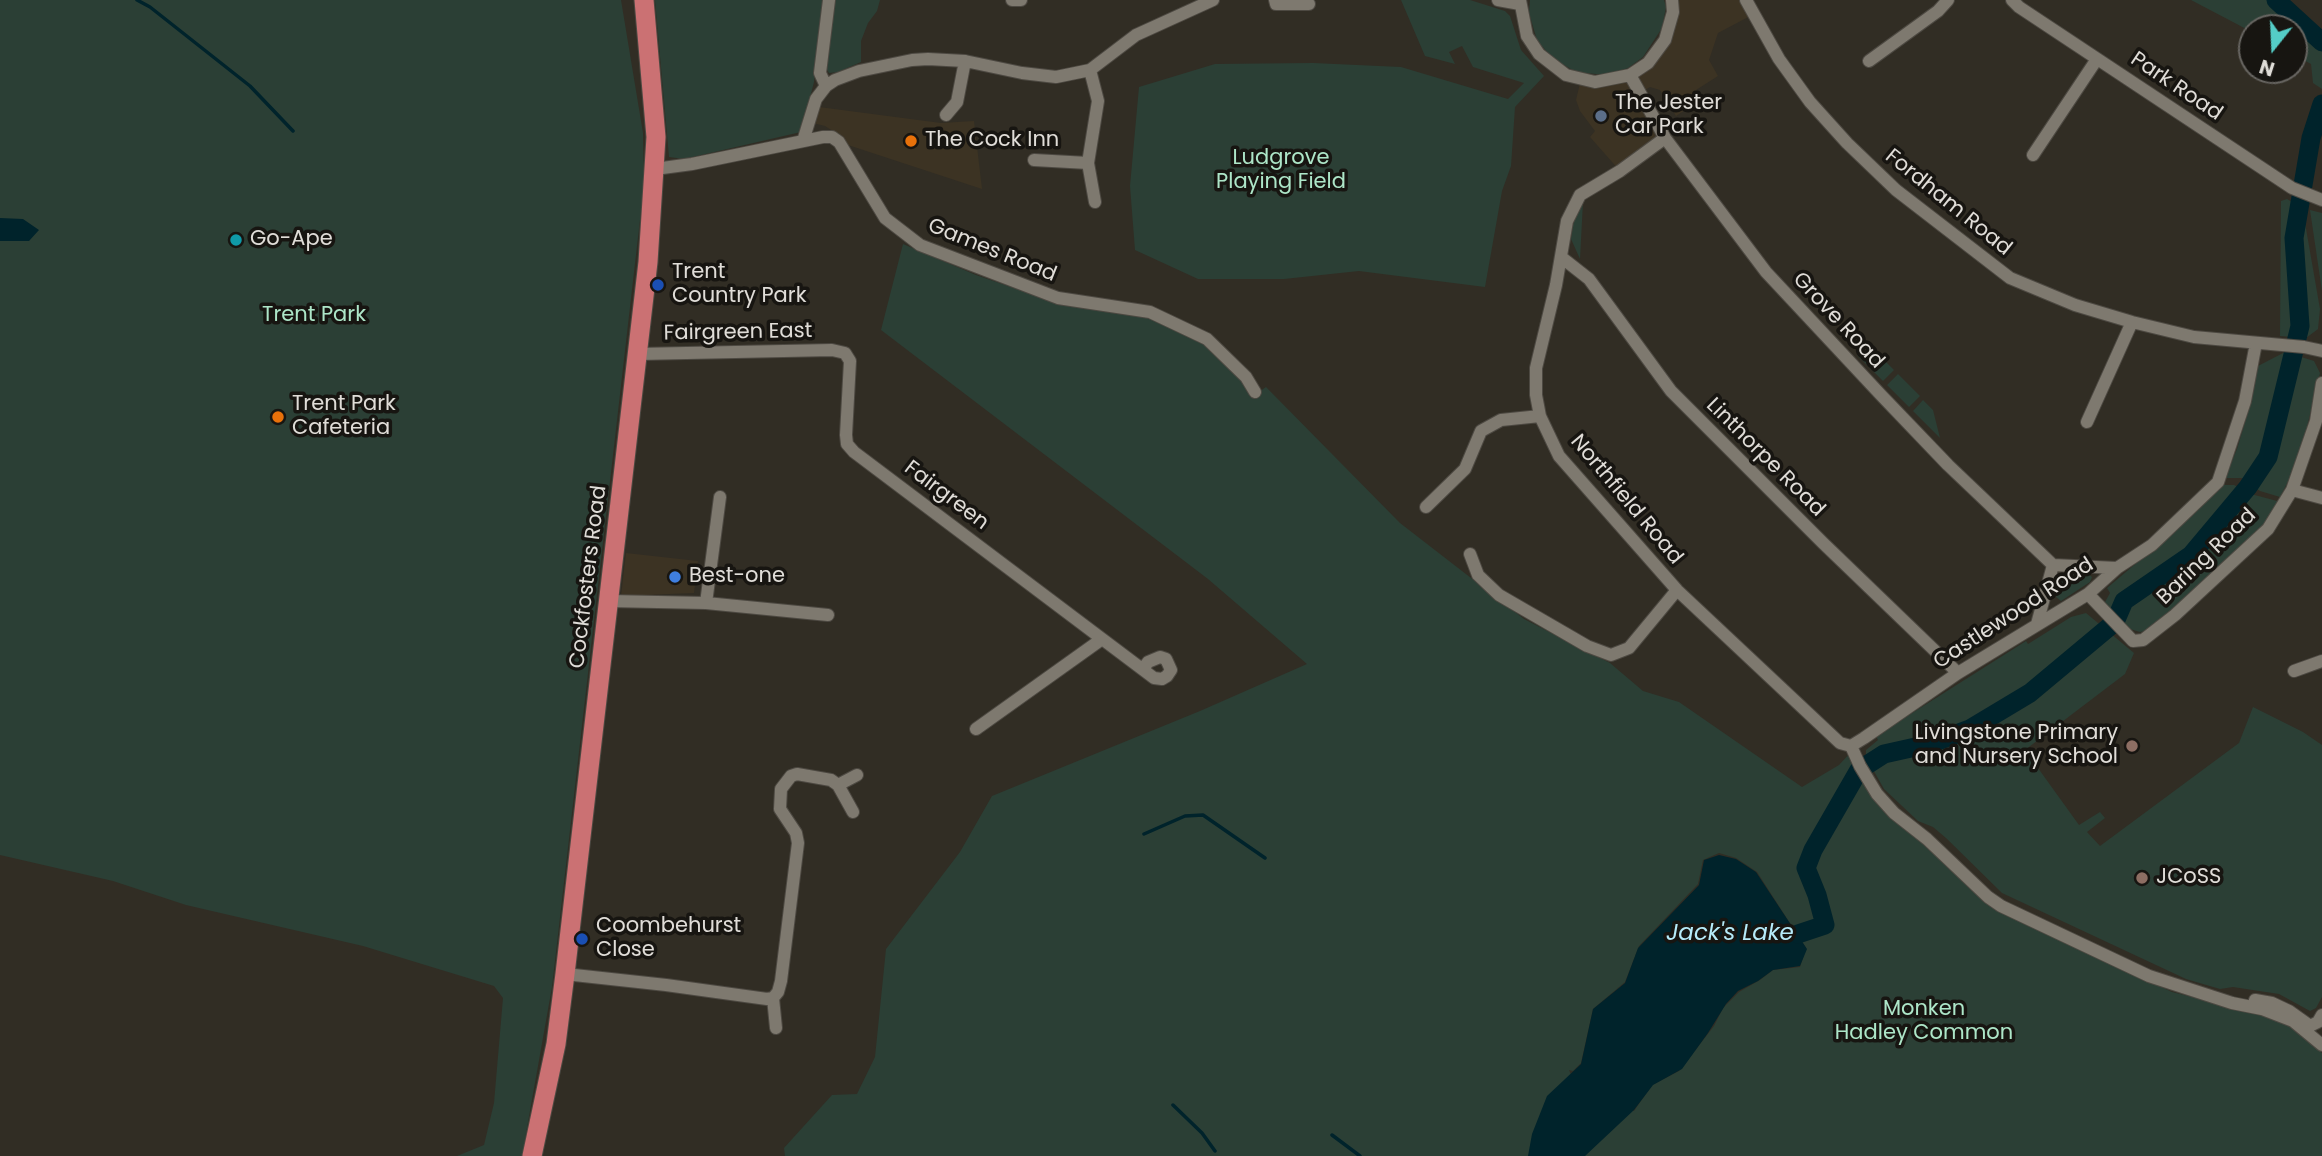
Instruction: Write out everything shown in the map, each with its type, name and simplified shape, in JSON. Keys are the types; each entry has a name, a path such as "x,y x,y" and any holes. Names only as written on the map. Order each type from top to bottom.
{"main road":[{"name":"Cockfosters Road","path":"532,1156 556,1044 638,354 655,169 655,104 644,0"}],"street":[{"path":"826,86 820,73 829,0"},
{"path":"1012,0 1021,0"},
{"path":"1275,0 1276,4 1309,4"},
{"path":"1498,0 1520,2 1527,36 1539,54 1566,75 1595,82 1630,75 1648,64 1665,40 1673,12 1672,0"},
{"name":"Fordham Road","path":"1746,0 1779,59 1810,102 1847,143 1896,190 2010,278 2075,305 2194,337 2279,344 2322,351"},
{"path":"1869,61 1935,13 1948,0"},
{"name":"Park Road","path":"2012,0 2019,8 2292,188 2319,199"},
{"path":"803,141 816,99 826,86 859,71 912,60 965,61 1023,73 1056,76 1090,71 1136,35 1206,2"},
{"path":"2033,155 2097,59"},
{"path":"946,115 957,102 965,61"},
{"path":"1090,71 1098,101 1088,163 1095,202"},
{"name":"Grove Road","path":"1630,75 1665,138 1766,272 1948,465 2053,565"},
{"name":"Games Road","path":"655,169 832,137 839,142 885,218 920,245 1058,298 1150,312 1208,339 1245,377 1255,392"},
{"name":"Northfield Road","path":"1665,138 1620,171 1580,195 1567,220 1536,368 1536,395 1540,416 1559,456 1677,590 1845,745"},
{"path":"1034,160 1088,163"},
{"name":"Linthorpe Road","path":"1560,257 1589,279 1671,391 1958,673"},
{"path":"2087,422 2132,322"},
{"name":"Castlewood Road","path":"1845,745 2088,594 2117,568 2152,545 2218,482 2245,401 2256,343"},
{"name":"Fairgreen East","path":"638,354 839,350"},
{"name":"Fairgreen","path":"839,350 845,353 850,361 846,435 847,444 854,452 1143,669"},
{"name":"Baring Road","path":"2088,594 2133,641 2143,640 2175,615 2268,529 2292,490 2316,421 2322,383"},
{"path":"1426,507 1465,469 1481,431 1501,420 1540,416"},
{"path":"2292,490 2322,498"},
{"path":"706,603 720,496"},
{"path":"1470,554 1478,575 1499,594 1587,646 1611,655 1629,648 1677,590"},
{"path":"2037,624 2053,565 2117,568"},
{"path":"609,601 706,603 828,615"},
{"path":"976,729 1102,639"},
{"path":"2294,671 2322,661"},
{"path":"1845,745 1877,794 1894,813 2001,906 2149,976 2213,997 2262,1009 2293,1021 2322,1045"},
{"path":"565,974 773,998 781,981 797,843 796,833 780,809 781,789 791,776 797,774 822,778 838,785 853,813"},
{"path":"838,785 858,775"},
{"path":"2213,997 2239,997 2272,1003 2310,1026 2318,1022 2322,1015"},
{"path":"773,998 776,1028"}],"shaded area":[{"path":"1672,0 1746,0 1754,14 1718,33 1709,60 1718,76 1696,90 1702,99 1676,116 1660,90 1650,87 1640,93 1665,138 1620,171 1590,137 1595,131 1580,111 1576,100 1581,79 1629,75 1666,40"},
{"path":"819,107 941,123 974,121 982,189 848,145 825,126 813,123"},
{"path":"626,553 698,561 694,593 621,596"}],"green space":[{"name":"Trent Park","path":"0,0 621,0 643,133 644,185 552,987 522,1156 457,1156 484,1145 494,1103 503,998 494,986 363,946 186,905 113,881 0,855"},
{"path":"655,0 824,0 814,82 801,132 684,159 669,157"},
{"path":"834,0 880,0 861,41 861,62 829,73 825,66"},
{"name":"Ludgrove Playing Field","path":"1401,0 1470,0 1505,11 1510,16 1521,50 1544,76 1515,107 1511,166 1502,191 1485,287 1359,271 1284,279 1198,279 1135,250 1130,186 1139,87 1215,64 1313,63 1401,67 1508,99 1524,83 1473,67 1462,46 1449,52 1455,64 1425,56"},
{"path":"1530,0 1664,0 1666,7 1662,28 1643,57 1628,68 1606,75 1576,72 1552,58 1537,40 1529,13"},
{"path":"2191,0 2285,0 2302,14 2238,14 2238,25"},
{"path":"2308,19 2322,31 2322,89 2313,83 2311,64 2308,62"},
{"path":"2287,199 2297,205 2304,217 2320,309 2318,329 2306,338 2280,336 2281,201"},
{"path":"1583,202 1580,259 1571,239 1577,210"},
{"path":"2310,210 2322,213 2322,291"},
{"name":"Monken Hadley Common","path":"903,244 976,275 1057,303 1152,317 1205,342 1253,396 1266,387 1400,523 1524,619 1610,663 1643,691 1679,702 1802,787 1839,765 1852,751 1877,794 1992,907 2172,992 2279,1018 2322,1053 2322,1156 785,1156 784,1148 832,1095 857,1094 875,1057 886,949 960,852 992,796 1307,664 1208,579 881,330","holes":["1719,853 1736,858 1757,872 1806,948 1800,967 1773,970 1739,992 1723,1008 1714,1026 1679,1071 1652,1085 1634,1111 1579,1093 1569,1070 1573,1071 1581,1063 1593,1009 1625,982 1639,946 1698,884 1703,860"]},
{"path":"2285,352 2314,361 2320,373 2294,470 2280,497 2260,491 2242,478 2225,478 2251,402 2258,366"},
{"path":"1857,355 1886,362 1894,370 1883,381"},
{"path":"1898,374 1920,396 1909,407 1887,385"},
{"path":"1923,400 1933,410 1940,438 1913,411"},
{"path":"2220,485 2234,485 2251,494 2277,501 2279,505 2260,531 2150,630 2140,632 2130,629 2105,602 2110,593 2107,588 2192,516"},
{"path":"2087,573 2092,577 2090,582 2061,601 2056,597 2062,576"},
{"name":"JCoSS","path":"2086,613 2134,653 2125,674 2025,750 2079,825 2100,812 2105,818 2087,832 2100,846 2239,743 2253,707 2303,732 2322,745 2322,997 2316,1008 2310,1011 2279,994 2233,987 2220,989 2186,979 2002,893 1946,838 1933,827 1918,821 1884,789 1866,757 1866,750 1878,740 1876,736 2026,641 2028,644 2071,617"}],"water":[{"path":"0,218 23,219 39,230 29,241 0,241"},
{"name":"Jack's Lake","path":"1719,855 1736,859 1756,872 1807,949 1800,966 1773,970 1738,991 1726,1004 1682,1069 1653,1085 1634,1110 1585,1156 1528,1156 1532,1134 1547,1096 1581,1064 1593,1009 1625,983 1638,948 1699,885 1704,860"}],"waterway":[{"path":"137,0 150,7 250,86 293,131"},
{"path":"2276,0 2322,42"},
{"path":"1798,934 1825,925 1806,868 1813,850 1859,770 1884,754 1929,744 1970,729 2030,693 2115,622 2124,601 2191,555 2248,487 2268,457 2300,326 2294,238 2311,138 2322,104"},
{"path":"1144,834 1185,816 1203,815 1265,858"},
{"path":"1173,1105 1202,1133 1215,1151"},
{"path":"1332,1135 1360,1156"}],"place":[{"name":"The Jester Car Park","path":"1601,116"},
{"name":"The Cock Inn","path":"911,141"},
{"name":"Go-Ape","path":"236,240"},
{"name":"Trent Country Park","path":"658,285"},
{"name":"Trent Park Cafeteria","path":"278,417"},
{"name":"Best-one","path":"675,577"},
{"name":"Livingstone Primary and Nursery School","path":"2132,746"},
{"name":"JCoSS","path":"2142,878"},
{"name":"Coombehurst Close","path":"582,939"}]}
